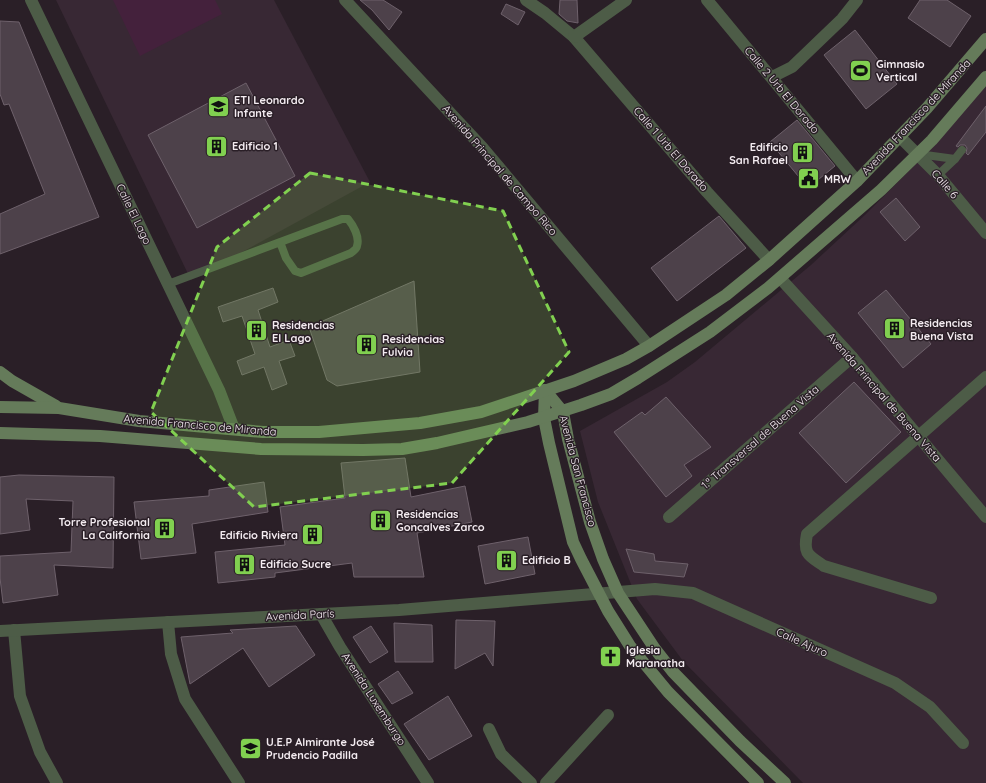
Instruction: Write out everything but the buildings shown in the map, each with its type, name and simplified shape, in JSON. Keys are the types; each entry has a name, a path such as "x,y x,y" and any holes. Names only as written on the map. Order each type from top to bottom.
{"main road":[{"name":"Avenida Francisco de Miranda","path":"0,407 59,408 139,420 263,432 319,432 420,423 481,412 545,390 574,382 626,359 649,346 726,295 769,260 857,181 900,137 986,39"},
{"name":"Avenida Francisco de Miranda","path":"0,433 100,436 261,449 402,449 437,443 544,418 563,412 611,394 638,378 710,332 780,278 881,190 918,154 985,82"},
{"path":"0,372 25,389 59,408"},
{"name":"Avenida San Francisco","path":"545,390 563,412 568,438 590,522 603,559 618,592 655,648 673,672 740,741 785,783"},
{"name":"Avenida San Francisco","path":"545,390 544,418 559,488 573,542 580,559 608,611 630,646 664,687 758,783"}],"street":[{"name":"Calle El Lago","path":"31,0 219,390 234,429"},
{"name":"Avenida Principal de Campo Rico","path":"345,0 482,147 649,346"},
{"name":"Calle 1 Urb El Dorado","path":"526,0 545,13 574,37 707,192 769,260"},
{"path":"574,37 626,0"},
{"name":"Calle 2 Urb El Dorado","path":"707,0 857,181"},
{"path":"772,78 792,67 842,19 857,0"},
{"name":"Calle 6","path":"900,137 938,175 986,233"},
{"name":"Avenida Principal de Buena Vista","path":"780,278 852,357 986,517"},
{"name":"1.ª Transversal de Buena Vista","path":"669,517 852,357"},
{"path":"931,598 824,566 809,555 805,546 807,534 986,377"},
{"name":"Calle Ajuro","path":"600,595 618,592 655,590 692,593 895,683 930,707 963,743"},
{"name":"Avenida París","path":"0,631 400,610 600,595"},
{"name":"Avenida Luxemburgo","path":"321,614 340,647 428,783"},
{"path":"168,622 171,654 185,700 239,783"},
{"path":"14,630 20,696 40,752 57,783"},
{"path":"546,783 608,715"},
{"path":"488,729 501,754 531,783"}],"lane":[{"path":"938,175 962,150"},
{"path":"918,154 955,159"},
{"path":"168,284 280,242 342,219 348,219 352,224 358,240 357,247 351,253 301,273 295,271 286,258 280,242"}],"highlighted area":[{"path":"310,173 503,211 569,352 452,483 254,507 151,412 217,247"}],"shaded area":[{"name":"ETI Leonardo Infante","path":"56,0 274,0 370,182 191,280"},
{"path":"113,0 215,0 222,14 140,56"},
{"path":"986,74 986,783 803,783 683,661 637,599 598,502 580,431 667,382 695,362 811,265 866,214 914,166"}],"place":[{"name":"Gimnasio Vertical","path":"860,70"},
{"name":"ETI Leonardo Infante","path":"218,106"},
{"name":"Edificio 1","path":"217,146"},
{"name":"Edificio San Rafael","path":"803,153"},
{"name":"MRW","path":"809,179"},
{"name":"Residencias Buena Vista","path":"894,329"},
{"name":"Residencias El Lago","path":"256,331"},
{"name":"Residencias Fulvia","path":"367,345"},
{"name":"Residencias Goncalves Zarco","path":"381,520"},
{"name":"Torre Profesional La California","path":"165,528"},
{"name":"Edificio Riviera","path":"313,535"},
{"name":"Edificio B","path":"506,560"},
{"name":"Edificio Sucre","path":"245,564"},
{"name":"Iglesia Maranatha","path":"610,656"},
{"name":"U.E.P Almirante José Prudencio Padilla","path":"251,748"}]}
